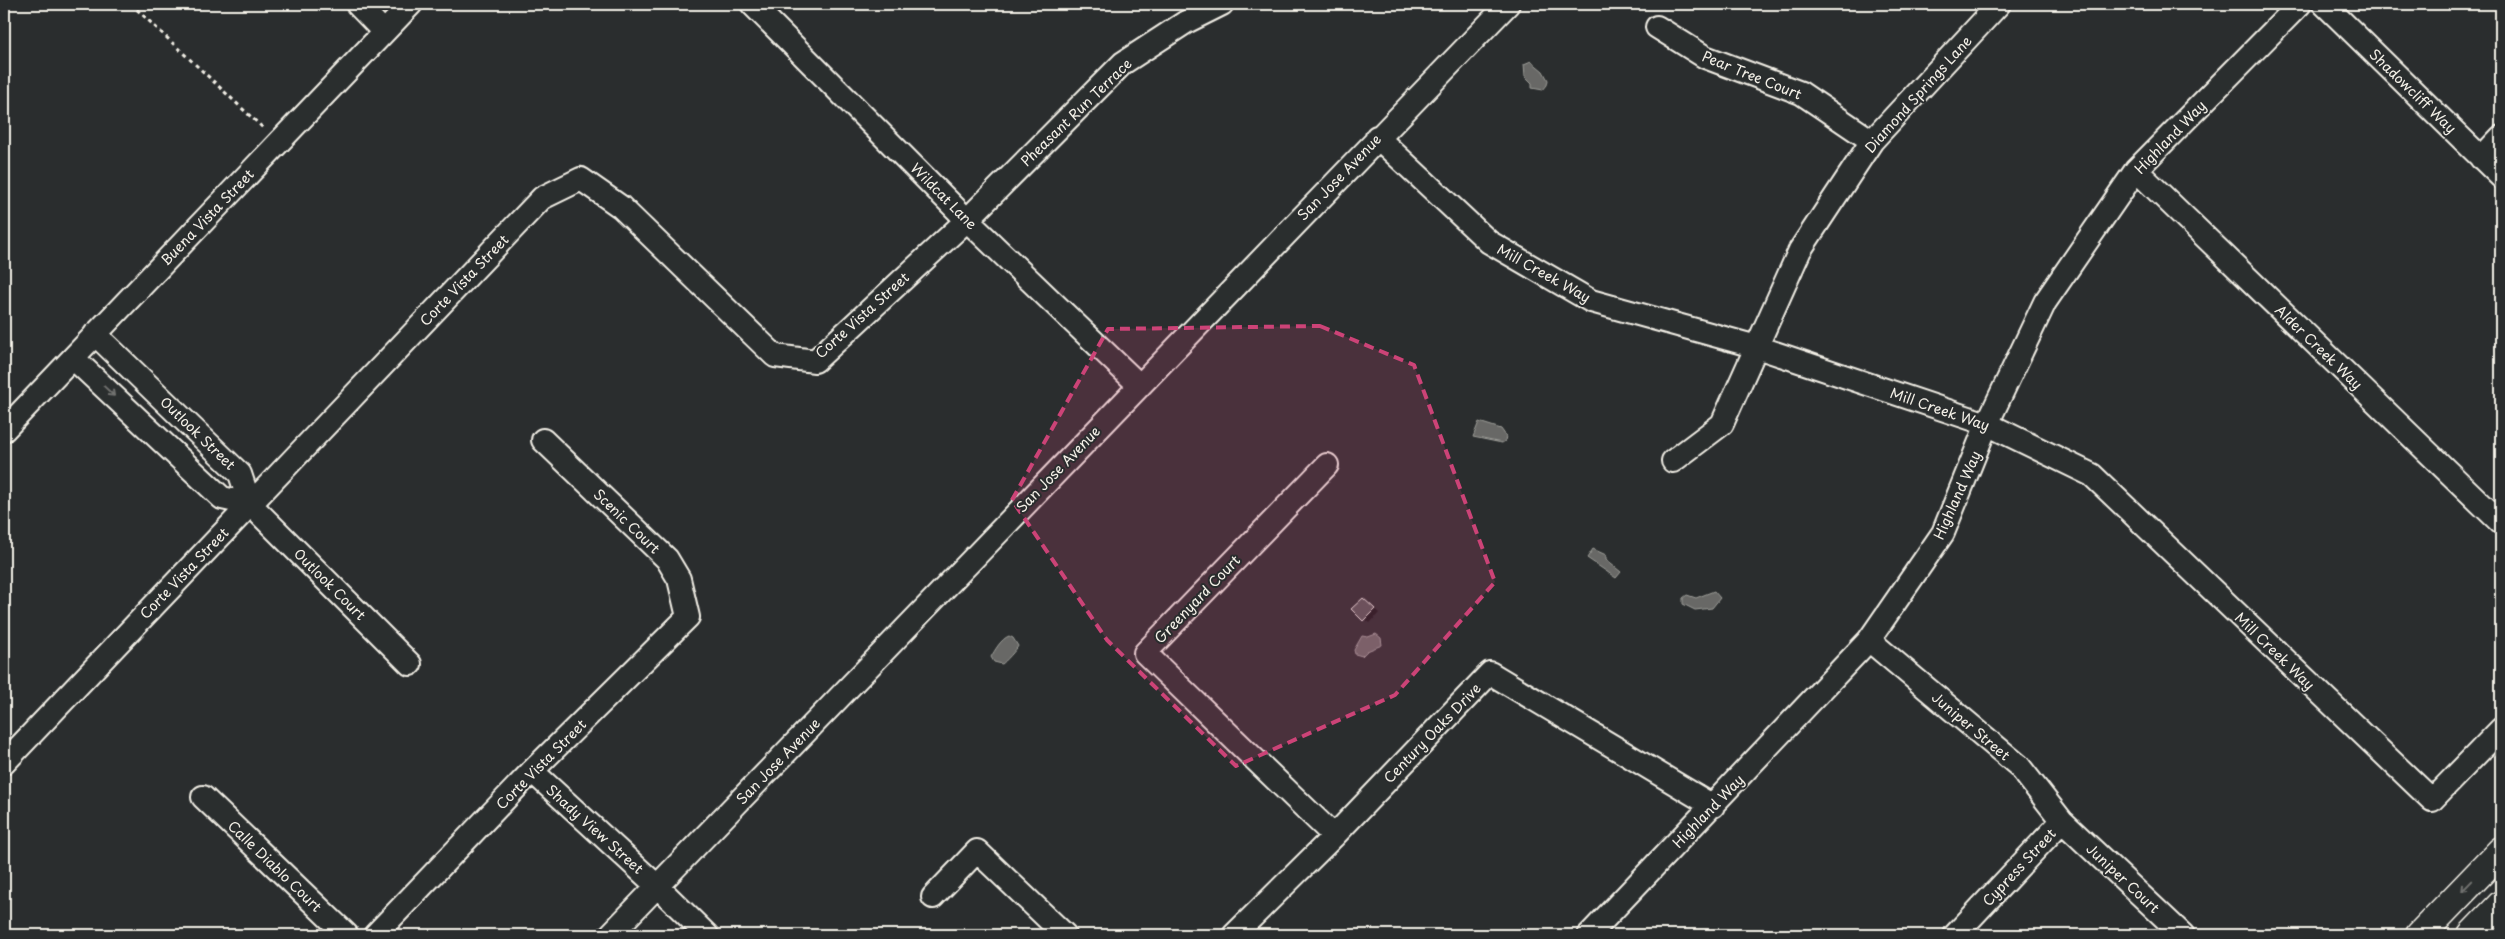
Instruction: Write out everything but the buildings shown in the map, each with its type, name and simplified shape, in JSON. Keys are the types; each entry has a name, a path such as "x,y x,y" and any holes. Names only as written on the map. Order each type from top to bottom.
{"main road":[{"path":"2420,935 2501,851"},
{"path":"2472,935 2501,905"}],"street":[{"path":"357,4 384,32"},
{"name":"Buena Vista Street","path":"4,430 411,4"},
{"name":"Wildcat Lane","path":"752,4 967,220 1139,385"},
{"name":"Pheasant Run Terrace","path":"967,220 1123,63 1186,22 1222,4"},
{"name":"San Jose Avenue","path":"610,935 1377,137 1508,4"},
{"name":"Diamond Springs Lane","path":"1673,461 1722,424 1800,250 1872,141 1999,4"},
{"name":"Highland Way","path":"1589,935 1869,640 1943,533 1987,424 2045,302 2136,170 2300,4"},
{"name":"Shadowcliff Way","path":"2324,4 2501,178"},
{"name":"Pear Tree Court","path":"1656,27 1705,57 1801,93 1872,141"},
{"name":"Mill Creek Way","path":"1377,137 1489,242 1591,301 1757,347 1987,424 2092,475 2432,800 2501,729"},
{"path":"2481,158 2501,137"},
{"name":"Alder Creek Way","path":"2136,170 2501,523"},
{"name":"Corte Vista Street","path":"4,763 542,198 581,179 621,207 776,356 815,361 967,220"},
{"name":"Outlook Street","path":"95,334 240,474 250,504"},
{"path":"74,358 222,498 250,504"},
{"name":"Scenic Court","path":"543,440 667,559 679,578 688,617"},
{"name":"Greenyard Court","path":"1327,465 1145,653 1334,836"},
{"name":"Outlook Court","path":"250,504 410,664"},
{"name":"Corte Vista Street","path":"375,935 532,772 688,617"},
{"name":"Juniper Street","path":"1869,640 2019,766 2062,821"},
{"name":"Century Oaks Drive","path":"1234,935 1334,836 1490,674 1713,806"},
{"name":"Shady View Street","path":"532,772 658,886 707,935"},
{"name":"Calle Diablo Court","path":"203,797 347,935"},
{"name":"Cypress Street","path":"1955,935 2062,821"},
{"name":"Juniper Court","path":"2062,821 2183,935"},
{"path":"933,897 977,851 1064,935"}],"path":[{"path":"131,4 279,142"}],"highlighted area":[{"path":"1320,326 1414,365 1495,582 1395,695 1236,766 1107,640 1012,500 1108,329"}],"shaded area":[{"path":"1531,61 1543,71 1548,80 1543,90 1532,88 1532,83 1525,76 1524,64"},
{"path":"1479,422 1501,429 1506,436 1505,441 1502,443 1473,437"},
{"path":"1593,549 1606,555 1606,560 1621,572 1616,578 1587,558"},
{"path":"1714,591 1720,598 1712,608 1695,610 1683,604 1683,598 1687,595 1696,598"},
{"path":"1376,634 1381,638 1382,645 1367,651 1362,656 1355,654 1354,650 1362,636 1368,637"},
{"path":"1009,636 1013,638 1018,646 1002,664 994,662 991,657 1001,642"}]}
